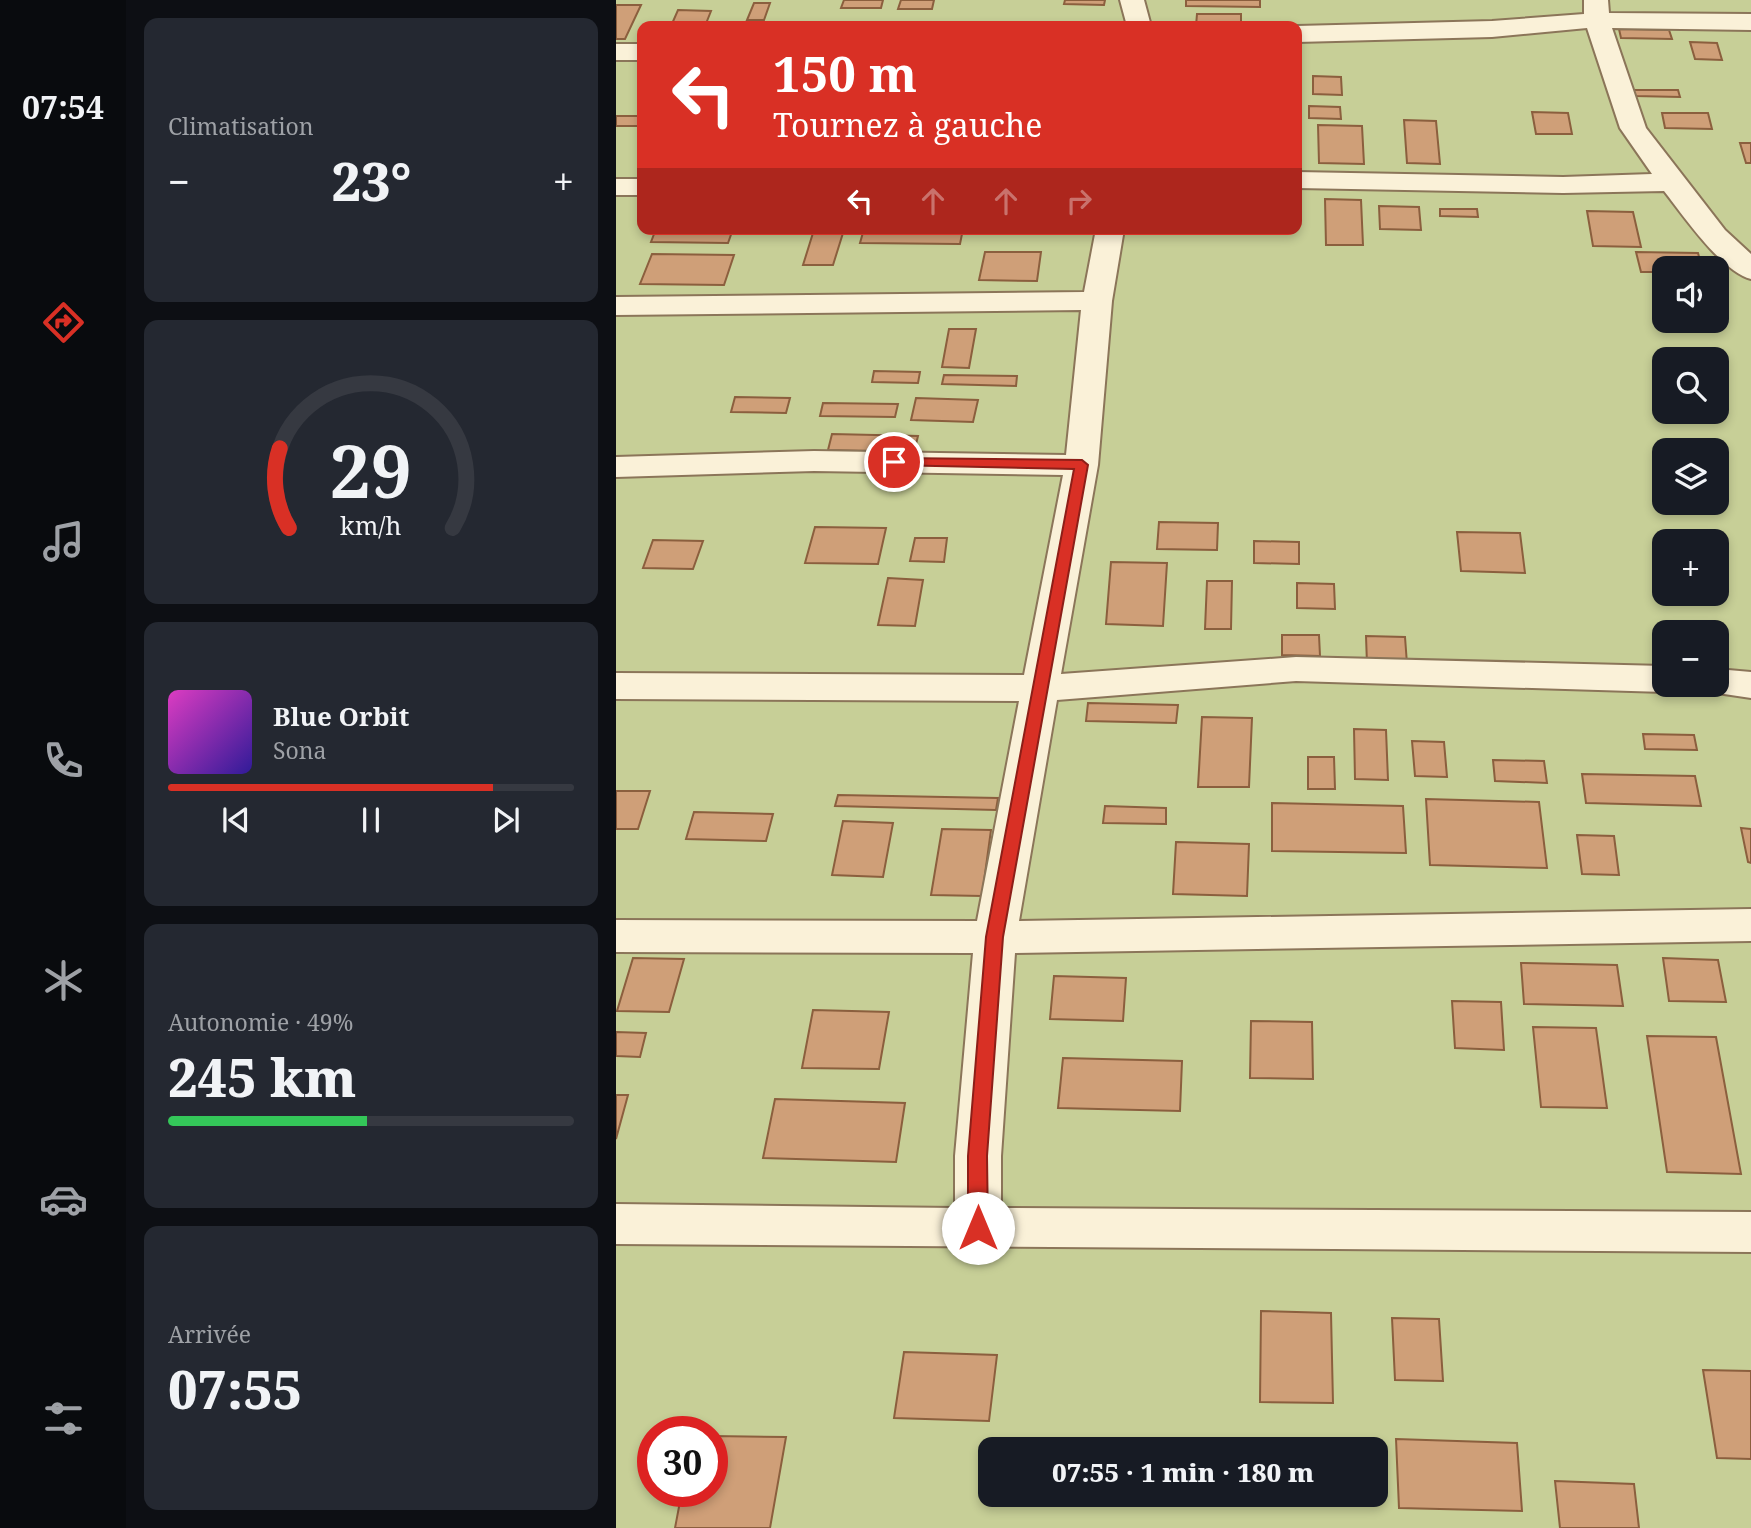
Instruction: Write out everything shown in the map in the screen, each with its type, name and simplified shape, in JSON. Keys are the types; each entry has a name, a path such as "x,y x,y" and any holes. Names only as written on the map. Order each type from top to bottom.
{"street":[{"path":"1132,0 1138,21"},
{"path":"1597,10 1633,128 1715,236 1751,270"},
{"path":"1302,34 1492,29 1597,10 1751,22"},
{"path":"616,51 637,52"},
{"path":"1302,180 1563,185 1672,182"},
{"path":"616,187 637,187"},
{"path":"978,1228 978,1156 995,937 1082,465 1097,301 1109,235"},
{"path":"616,306 1097,301"},
{"path":"616,467 814,461 1082,465"},
{"path":"616,686 1042,688 1296,669 1652,679"},
{"path":"1729,683 1751,685"},
{"path":"616,936 995,937 1751,925"},
{"path":"616,1224 1751,1232"}],"green space":[{"path":"616,0 1751,0 1751,1528 616,1528"}],"building":[{"path":"844,0 883,0 881,8 841,8"},
{"path":"901,0 934,0 932,9 898,9"},
{"path":"1065,0 1105,0 1104,5 1064,4"},
{"path":"1186,0 1260,0 1260,7 1186,6"},
{"path":"754,3 770,3 764,20 747,20"},
{"path":"616,5 641,5 625,39 616,39"},
{"path":"678,10 711,11 707,21 673,21"},
{"path":"1197,14 1241,14 1241,21 1196,21"},
{"path":"1619,29 1669,30 1672,39 1621,38"},
{"path":"1690,42 1717,43 1722,60 1695,59"},
{"path":"1313,76 1341,77 1342,95 1313,94"},
{"path":"1633,90 1678,90 1680,97 1635,96"},
{"path":"1309,106 1340,107 1341,119 1309,118"},
{"path":"1532,112 1568,113 1572,134 1536,134"},
{"path":"1662,113 1708,113 1712,129 1665,128"},
{"path":"616,116 637,116 637,126 616,126"},
{"path":"1404,120 1436,121 1440,164 1407,163"},
{"path":"1318,125 1362,126 1364,164 1319,163"},
{"path":"1740,143 1751,143 1751,163 1746,163"},
{"path":"1325,199 1361,200 1363,245 1326,245"},
{"path":"1379,206 1419,207 1421,230 1380,229"},
{"path":"1440,209 1477,209 1478,217 1440,216"},
{"path":"1587,211 1633,212 1641,247 1593,246"},
{"path":"654,235 731,235 728,243 651,242"},
{"path":"812,235 842,235 833,265 803,265"},
{"path":"862,235 962,235 960,244 860,243"},
{"path":"985,252 1041,252 1037,281 979,280"},
{"path":"1636,252 1698,253 1699,256 1652,256 1652,272 1641,272"},
{"path":"652,254 734,255 724,285 640,284"},
{"path":"949,329 976,329 969,368 942,367"},
{"path":"874,371 920,372 918,383 872,382"},
{"path":"944,375 1017,376 1016,386 942,384"},
{"path":"735,397 790,398 786,413 731,412"},
{"path":"916,398 978,400 973,422 911,420"},
{"path":"823,403 898,404 895,417 820,416"},
{"path":"832,434 918,436 914,452 828,450"},
{"path":"1159,522 1218,523 1217,550 1157,549"},
{"path":"815,527 886,528 878,564 805,563"},
{"path":"1457,532 1520,533 1525,573 1461,571"},
{"path":"915,538 947,538 944,562 910,561"},
{"path":"653,540 703,541 693,569 643,568"},
{"path":"1254,541 1299,542 1299,564 1254,563"},
{"path":"1111,562 1167,563 1163,626 1106,624"},
{"path":"888,578 923,580 915,626 878,625"},
{"path":"1207,581 1232,581 1231,629 1205,629"},
{"path":"1297,583 1334,584 1335,609 1297,608"},
{"path":"1282,635 1319,635 1320,656 1282,655"},
{"path":"1366,636 1405,637 1407,664 1367,664"},
{"path":"1088,703 1178,705 1176,723 1086,721"},
{"path":"1202,717 1252,718 1249,787 1198,787"},
{"path":"1354,729 1386,730 1388,780 1355,779"},
{"path":"1643,734 1694,735 1697,750 1645,749"},
{"path":"1412,741 1444,742 1447,777 1415,776"},
{"path":"1308,757 1334,757 1335,789 1308,789"},
{"path":"1493,760 1544,761 1547,783 1495,781"},
{"path":"1582,774 1695,776 1701,806 1586,803"},
{"path":"616,791 650,791 638,829 616,829"},
{"path":"838,795 998,798 996,810 835,806"},
{"path":"1426,799 1539,802 1547,868 1430,865"},
{"path":"1272,803 1403,806 1406,853 1272,851"},
{"path":"1105,806 1166,808 1166,824 1103,823"},
{"path":"694,812 773,814 766,841 686,839"},
{"path":"843,821 893,823 883,877 832,875"},
{"path":"1741,828 1751,829 1751,863 1748,862"},
{"path":"942,829 991,830 982,896 931,895"},
{"path":"1577,835 1614,836 1619,875 1582,874"},
{"path":"1176,842 1249,844 1247,896 1173,894"},
{"path":"633,958 684,959 669,1012 617,1011"},
{"path":"1663,958 1718,960 1726,1002 1669,1001"},
{"path":"1521,963 1617,965 1623,1006 1524,1004"},
{"path":"1054,976 1126,978 1123,1021 1050,1019"},
{"path":"1452,1001 1501,1002 1504,1050 1455,1048"},
{"path":"813,1010 889,1012 879,1069 802,1068"},
{"path":"1251,1021 1312,1022 1313,1079 1250,1078"},
{"path":"1533,1027 1596,1028 1607,1108 1541,1107"},
{"path":"616,1032 646,1033 640,1057 616,1056"},
{"path":"1647,1036 1716,1037 1741,1174 1667,1172"},
{"path":"1063,1058 1182,1061 1180,1111 1058,1108"},
{"path":"616,1095 628,1095 616,1139"},
{"path":"775,1099 905,1103 896,1162 763,1158"},
{"path":"1261,1311 1331,1313 1333,1403 1260,1402"},
{"path":"1392,1318 1439,1319 1443,1381 1395,1380"},
{"path":"904,1352 997,1355 989,1421 894,1418"},
{"path":"1703,1370 1751,1371 1751,1459 1717,1458"},
{"path":"728,1436 786,1437 770,1528 675,1528 679,1507 728,1507"},
{"path":"1396,1439 1517,1443 1522,1511 1399,1508"},
{"path":"1555,1481 1634,1484 1639,1528 1560,1528"}],"route":[{"path":"894,462 1082,465 995,937 978,1156 978,1228"}]}
